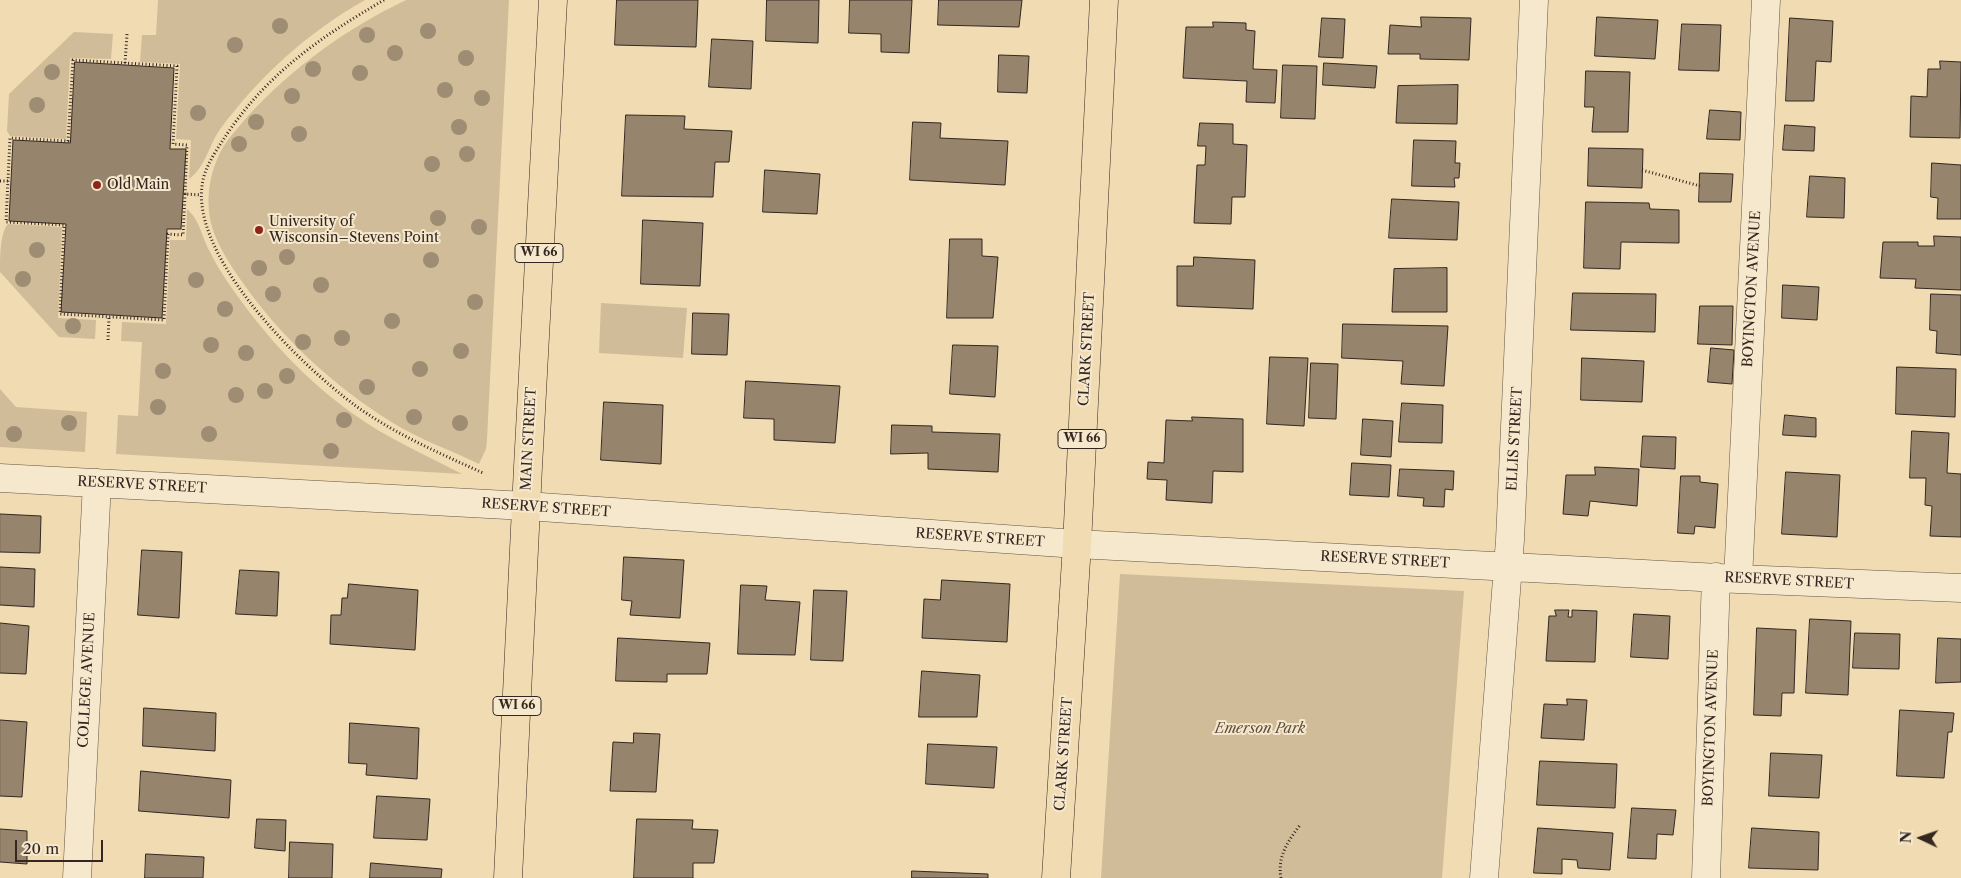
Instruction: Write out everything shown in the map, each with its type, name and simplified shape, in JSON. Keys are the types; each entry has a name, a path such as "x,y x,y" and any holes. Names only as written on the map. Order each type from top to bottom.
{"main road":[{"name":"MAIN STREET","path":"508,878 553,0"},
{"name":"CLARK STREET","path":"1056,878 1077,544 1104,0"}],"street":[{"name":"ELLIS STREET","path":"1484,878 1510,540 1534,0"},
{"name":"BOYINGTON AVENUE","path":"1706,878 1766,0"},
{"name":"RESERVE STREET","path":"0,478 526,506 1077,544 1727,578 1961,588"},
{"name":"COLLEGE AVENUE","path":"77,878 97,483"}],"path":[{"path":"384,0 299,54 266,85 237,119 214,153 204,174 201,195 205,223 219,258 237,286 290,349 325,382 356,406 398,432 483,473"},
{"path":"125,63 127,34"},
{"path":"73,60 125,63 177,66 173,144 187,145 183,235 168,234 164,320 60,314 64,226 6,222 10,138 68,141 73,60"},
{"path":"1642,170 1700,186"},
{"path":"0,181 8,181"},
{"path":"185,194 201,195"},
{"path":"108,340 109,317"},
{"path":"1281,878 1279,869 1286,844 1300,825"}],"green space":[{"path":"158,0 365,0 324,26 286,56 269,73 221,128 203,162 189,179 191,140 176,139 180,64 140,62 142,35 156,35"},
{"path":"406,0 509,0 487,439 486,449 479,464 414,435 393,423 328,376 308,358 271,319 238,276 219,245 210,220 209,189 216,162 225,145 248,116 265,98 321,50 363,23"},
{"path":"74,32 113,34 111,59 70,58 66,139 10,136 7,131 9,94"},
{"path":"187,209 195,218 207,247 236,294 275,343 304,373 335,400 365,422 462,474 116,454 118,415 138,416 142,342 121,341 122,322 166,324 170,240 186,240"},
{"path":"8,224 62,227 58,318 96,320 95,339 59,337 0,272 3,233"},
{"path":"601,303 687,308 683,358 599,353"},
{"path":"0,389 16,407 87,412 85,452 0,447"},
{"name":"Emerson Park","path":"1120,574 1464,591 1442,878 1101,878"}],"building":[{"path":"617,0 698,0 696,47 615,45"},
{"path":"767,0 819,0 818,43 766,41"},
{"path":"850,0 912,0 909,53 881,52 881,34 849,33"},
{"path":"939,0 1022,0 1019,27 938,25"},
{"path":"1421,17 1471,18 1469,60 1420,59 1420,54 1388,54 1390,25 1421,27"},
{"path":"1597,17 1658,20 1655,59 1595,56"},
{"path":"1322,18 1345,19 1343,58 1319,57"},
{"path":"1790,18 1833,21 1831,62 1816,61 1814,101 1786,101"},
{"path":"1213,22 1246,23 1246,30 1255,31 1253,69 1277,70 1275,103 1246,102 1247,81 1183,78 1186,27 1213,27"},
{"path":"1682,24 1721,25 1719,71 1679,70"},
{"path":"712,39 753,41 751,89 709,87"},
{"path":"999,55 1029,56 1027,93 998,92"},
{"path":"1940,61 1961,62 1960,138 1910,137 1911,96 1927,97 1928,69 1940,69"},
{"name":"Old Main","path":"75,62 174,68 170,149 186,149 181,229 167,229 162,318 61,312 66,224 9,221 13,140 70,143"},
{"path":"1324,63 1377,66 1375,88 1323,85"},
{"path":"1283,65 1317,66 1315,119 1281,118"},
{"path":"1586,71 1630,72 1628,132 1592,132 1594,107 1585,107"},
{"path":"1458,85 1457,124 1396,123 1398,86"},
{"path":"1710,110 1741,112 1740,140 1707,139"},
{"path":"626,115 685,116 684,129 732,131 729,162 715,162 713,197 622,196"},
{"path":"913,122 941,123 940,138 1008,141 1005,185 910,180"},
{"path":"1200,123 1233,124 1233,144 1247,145 1245,197 1232,197 1231,224 1194,223 1197,165 1205,165 1206,146 1198,146"},
{"path":"1785,125 1815,127 1814,151 1783,150"},
{"path":"1414,140 1456,141 1455,163 1460,163 1459,178 1454,178 1455,187 1412,186"},
{"path":"1589,148 1643,149 1642,188 1588,186"},
{"path":"1932,163 1961,165 1961,219 1937,219 1938,198 1931,197"},
{"path":"765,170 820,174 817,214 763,212"},
{"path":"1700,173 1733,174 1731,202 1699,202"},
{"path":"1810,176 1845,178 1844,218 1807,217"},
{"path":"1392,199 1459,202 1457,240 1389,238"},
{"path":"1586,202 1649,203 1650,209 1679,210 1679,243 1621,242 1620,269 1584,268"},
{"path":"643,220 703,223 700,286 641,284"},
{"path":"1934,236 1961,237 1961,290 1915,288 1916,279 1880,278 1883,242 1918,242 1918,246 1934,246"},
{"path":"950,239 982,239 982,256 998,257 993,318 947,318"},
{"path":"1194,257 1255,260 1253,309 1177,306 1177,266 1193,266"},
{"path":"1447,268 1447,312 1392,312 1394,269"},
{"path":"1783,285 1819,287 1817,320 1782,318"},
{"path":"1573,293 1656,294 1655,332 1571,330"},
{"path":"1931,294 1961,295 1961,355 1936,353 1937,331 1930,330"},
{"path":"1700,306 1733,306 1732,345 1698,344"},
{"path":"693,313 729,314 727,355 692,354"},
{"path":"1343,324 1448,326 1444,386 1401,384 1403,361 1342,358"},
{"path":"953,345 998,346 995,397 950,394"},
{"path":"1711,348 1734,350 1732,384 1708,382"},
{"path":"1270,357 1308,358 1304,426 1267,424"},
{"path":"1582,358 1644,361 1642,402 1581,400"},
{"path":"1311,363 1338,364 1336,419 1309,418"},
{"path":"1897,367 1956,369 1955,417 1896,414"},
{"path":"746,381 840,386 835,443 774,440 774,419 744,418"},
{"path":"604,402 663,405 661,464 601,460"},
{"path":"1402,403 1443,405 1442,443 1399,442"},
{"path":"1785,415 1816,418 1816,437 1783,435"},
{"path":"1192,417 1243,419 1243,472 1213,471 1212,503 1166,500 1167,480 1147,479 1148,462 1164,463 1166,420 1192,421"},
{"path":"1363,419 1393,421 1391,457 1361,455"},
{"path":"892,425 932,426 932,432 1000,434 998,472 928,469 928,453 891,454"},
{"path":"1912,431 1949,433 1947,473 1961,474 1961,537 1930,536 1932,506 1925,505 1926,478 1910,478"},
{"path":"1643,436 1676,437 1675,469 1641,467"},
{"path":"1352,463 1391,465 1389,497 1350,495"},
{"path":"1595,467 1639,469 1637,506 1590,501 1588,516 1563,514 1566,475 1595,475"},
{"path":"1400,469 1454,471 1453,490 1445,489 1444,507 1423,506 1424,498 1398,496"},
{"path":"1786,472 1840,475 1837,537 1782,534"},
{"path":"1681,476 1700,476 1700,482 1718,484 1715,528 1695,526 1694,534 1678,533"},
{"path":"0,514 41,516 40,553 0,552"},
{"path":"142,550 182,552 179,618 138,615"},
{"path":"624,557 684,560 680,618 630,615 632,601 622,600"},
{"path":"0,567 35,569 34,607 0,605"},
{"path":"240,570 279,572 277,616 236,614"},
{"path":"942,580 1010,584 1007,642 922,638 924,599 940,600"},
{"path":"349,584 418,590 415,650 330,644 331,615 341,615 342,598 347,598"},
{"path":"741,585 767,586 765,600 800,602 795,655 738,654"},
{"path":"814,590 847,591 843,661 811,660"},
{"path":"1555,610 1569,610 1568,617 1572,617 1572,610 1597,611 1595,662 1546,661 1549,616 1556,616"},
{"path":"1634,614 1670,616 1668,659 1631,657"},
{"path":"1810,619 1851,621 1848,695 1806,693"},
{"path":"0,623 29,626 26,674 0,673"},
{"path":"1757,628 1796,630 1794,693 1782,693 1781,716 1754,715"},
{"path":"1855,633 1900,634 1899,669 1853,668"},
{"path":"618,638 710,643 707,674 667,674 667,682 616,681"},
{"path":"1938,638 1961,639 1961,682 1936,683"},
{"path":"922,671 980,675 977,717 919,717"},
{"path":"1567,699 1587,700 1584,740 1541,738 1544,704 1567,705"},
{"path":"144,708 216,713 215,751 143,746"},
{"path":"1900,710 1954,713 1952,732 1948,732 1944,778 1897,776"},
{"path":"0,720 27,722 22,797 0,796"},
{"path":"350,723 419,728 417,779 366,775 367,764 349,763"},
{"path":"634,733 660,734 656,792 610,791 613,742 633,743"},
{"path":"928,744 997,747 994,788 926,784"},
{"path":"1771,753 1822,755 1819,798 1769,796"},
{"path":"1540,761 1617,764 1615,808 1537,805"},
{"path":"141,771 231,780 229,818 139,811"},
{"path":"377,796 430,799 427,840 374,838"},
{"path":"1632,808 1676,810 1673,835 1657,834 1656,859 1628,858"},
{"path":"257,819 286,820 285,851 255,848"},
{"path":"637,819 693,820 692,829 718,830 714,863 693,863 693,878 634,878"},
{"path":"1538,828 1613,833 1610,870 1578,868 1577,860 1562,859 1562,874 1534,873"},
{"path":"1752,828 1819,832 1818,870 1749,868"},
{"path":"0,829 27,831 27,864 0,862"},
{"path":"290,842 333,844 332,878 289,878"},
{"path":"146,854 204,857 203,878 145,878"},
{"path":"371,863 442,869 441,878 370,878"},
{"path":"912,871 988,874 988,878 912,878"}],"place":[{"name":"Old Main","path":"97,185"},
{"name":"University of Wisconsin–Stevens Point","path":"259,230"}]}
